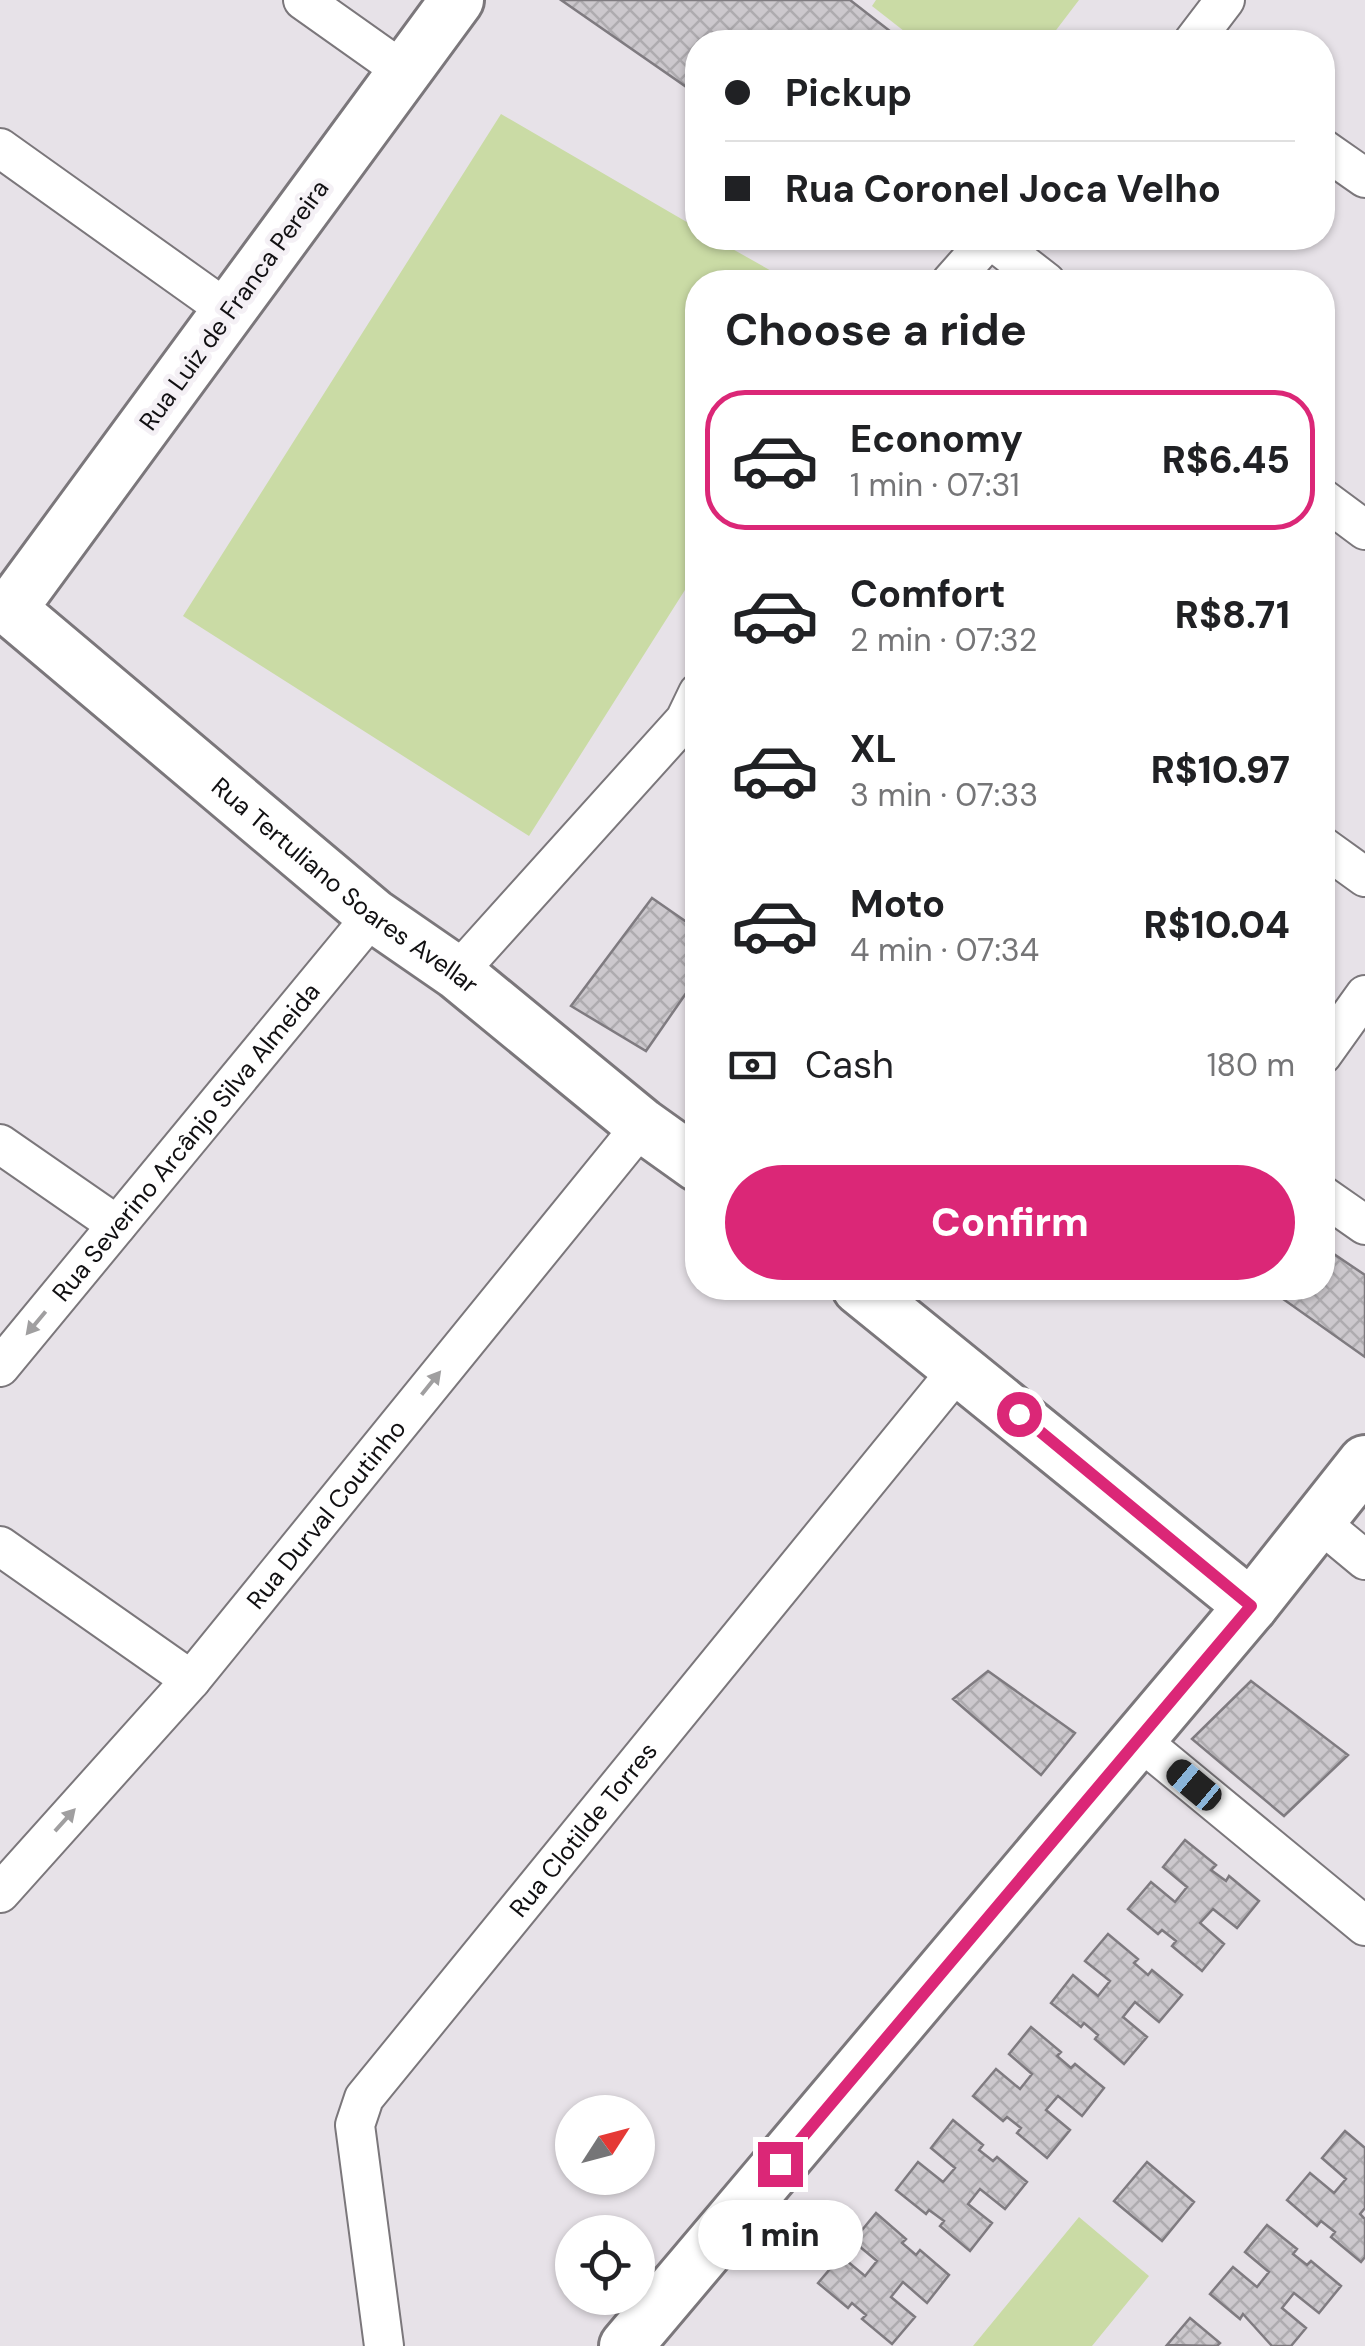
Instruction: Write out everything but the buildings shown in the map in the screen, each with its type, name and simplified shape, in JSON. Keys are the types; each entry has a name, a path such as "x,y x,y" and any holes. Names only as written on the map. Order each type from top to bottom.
{"street":[{"path":"303,0 406,73"},
{"name":"Rua Luiz de Franca Pereira","path":"5,604 230,312 457,0"},
{"path":"1202,30 1226,0"},
{"path":"0,148 230,312"},
{"path":"1335,157 1365,178"},
{"path":"961,270 979,250"},
{"path":"1005,250 1030,270"},
{"path":"1335,508 1365,530"},
{"name":"Rua Tertuliano Soares Avellar","path":"5,604 373,915 457,973 685,1156"},
{"path":"457,973 685,723"},
{"path":"1335,855 1365,877"},
{"name":"Rua Severino Arcânjo Silva Almeida","path":"0,1367 373,915"},
{"path":"1335,1037 1365,995"},
{"name":"Rua Durval Coutinho","path":"0,1892 190,1680 642,1125"},
{"path":"0,1144 117,1226"},
{"path":"1335,1204 1365,1224"},
{"path":"875,1300 961,1366 1251,1606"},
{"name":"Rua Clotilde Torres","path":"384,2346 355,2125 364,2098 961,1366"},
{"path":"626,2346 1251,1606 1365,1462"},
{"path":"1318,1521 1365,1560"},
{"path":"0,1546 190,1680"},
{"path":"1137,1738 1365,1926"}],"green space":[{"path":"876,0 1079,0 1056,30 903,30 872,6"},
{"path":"501,114 685,221 685,250 734,250 770,270 685,270 685,590 529,836 183,616"},
{"path":"1079,2217 1149,2276 1092,2346 973,2346"}],"route":[{"path":"780,2164 1251,1606 1019,1414"}]}
